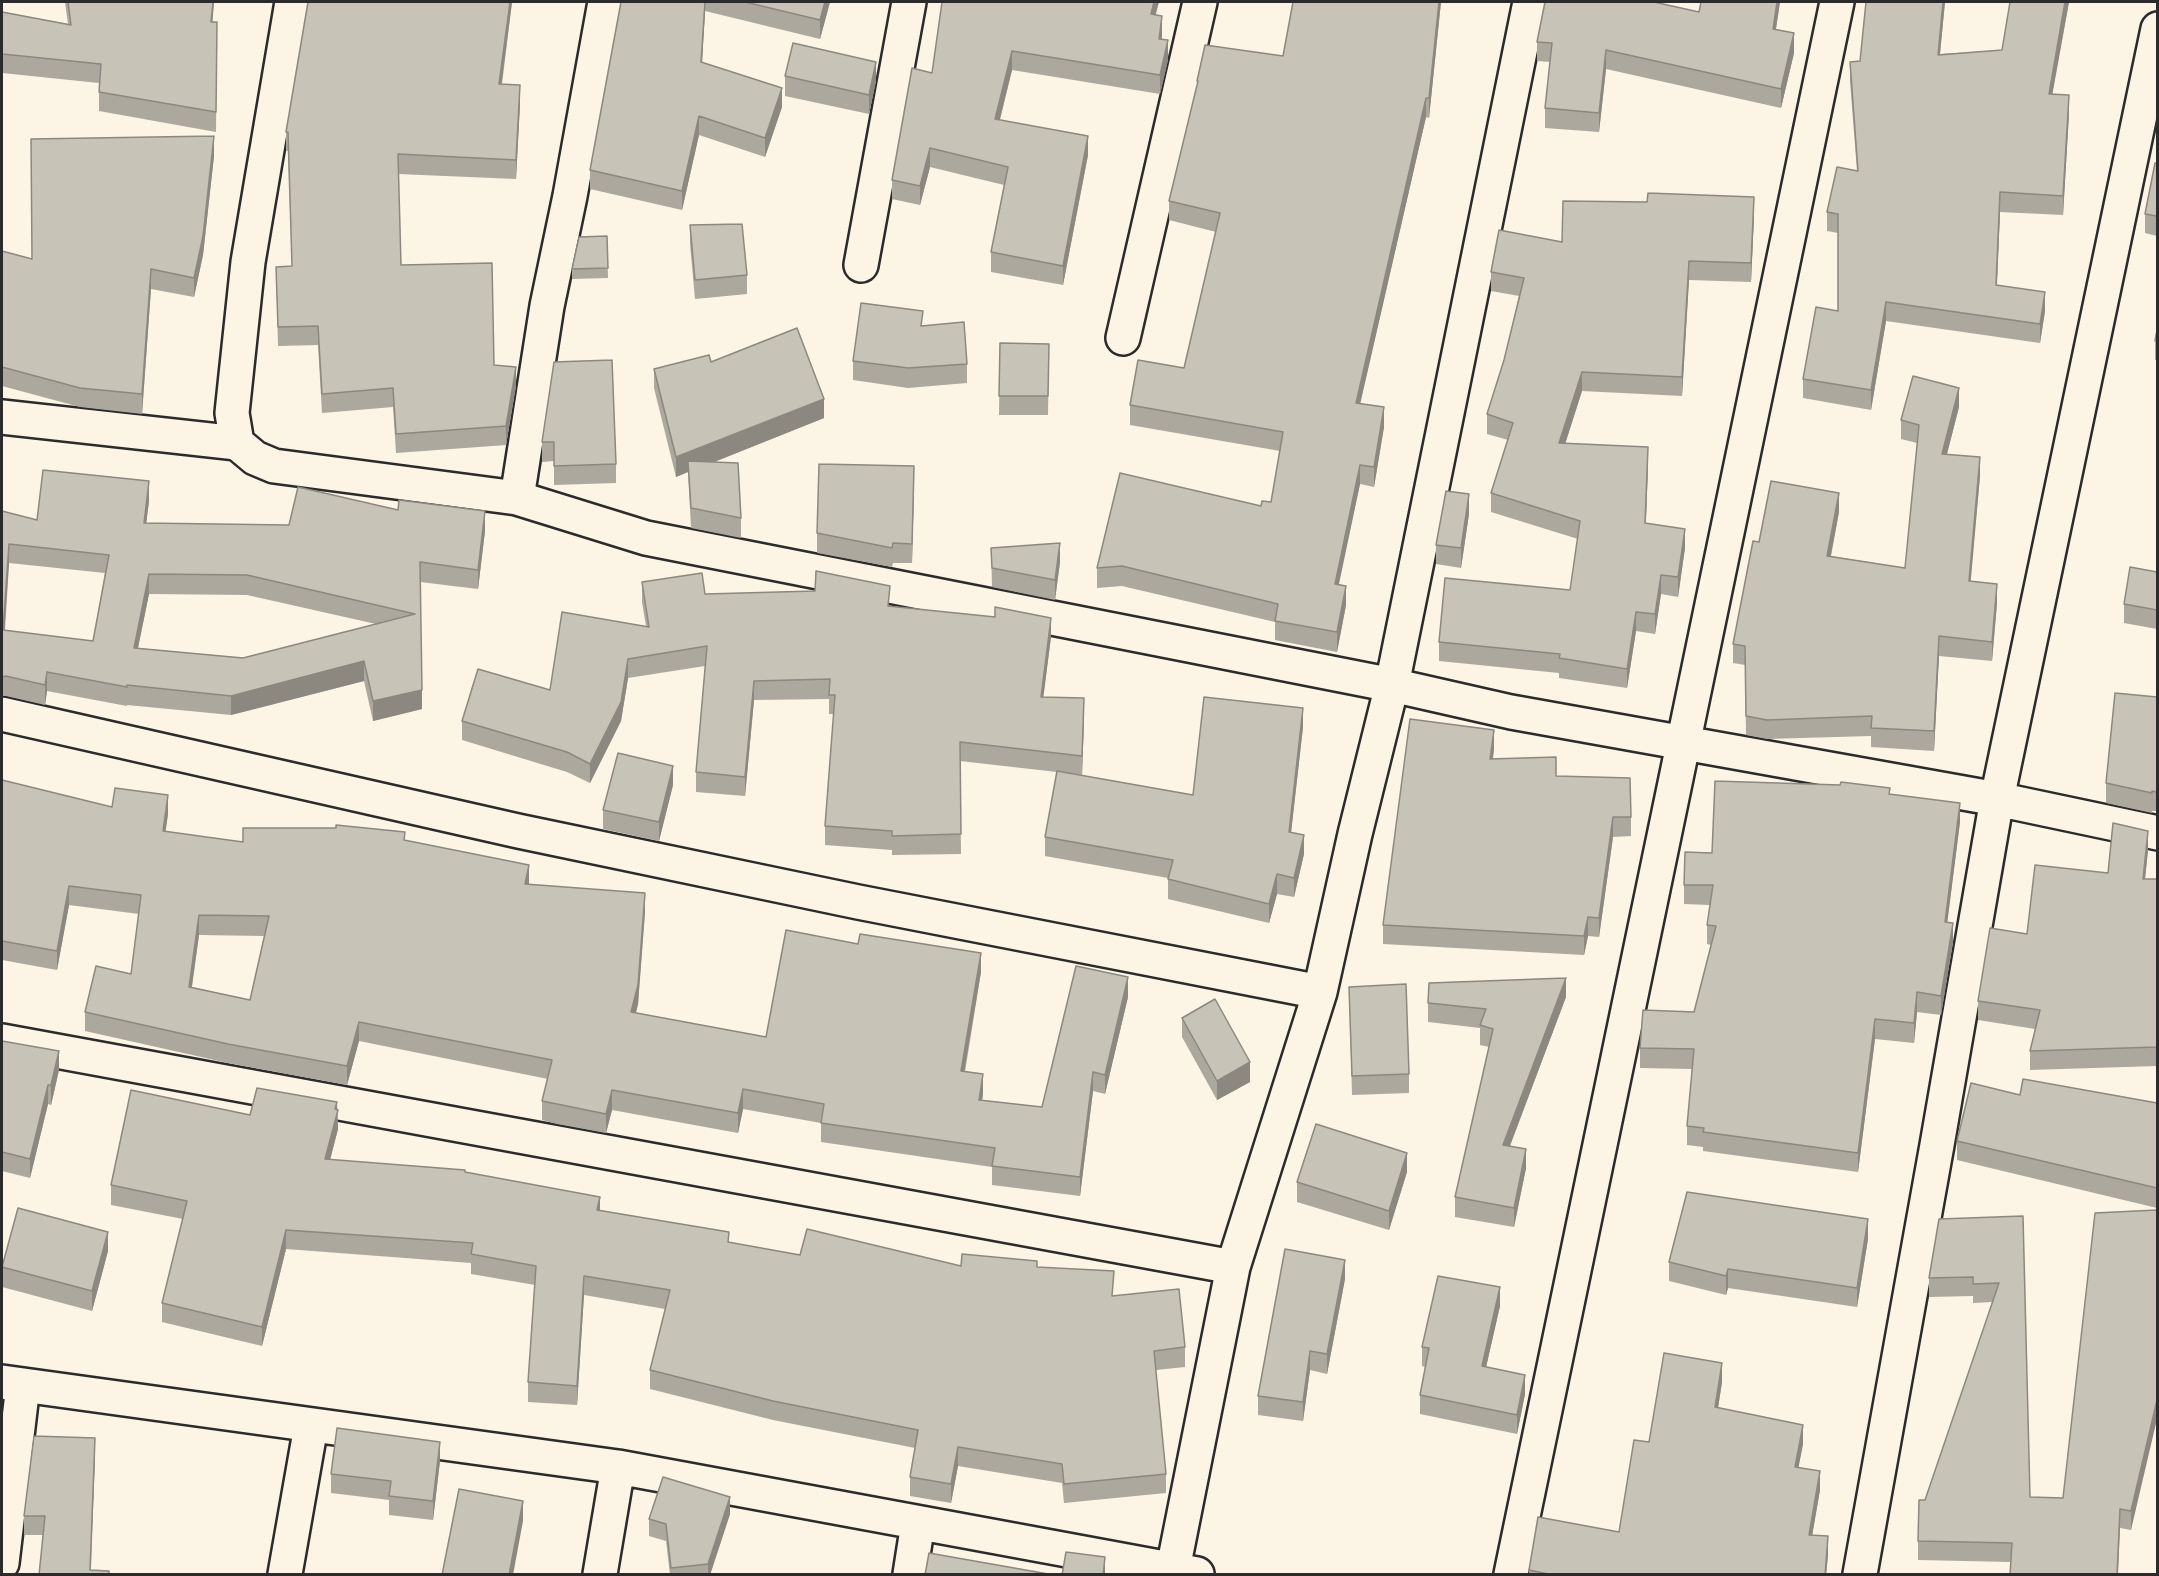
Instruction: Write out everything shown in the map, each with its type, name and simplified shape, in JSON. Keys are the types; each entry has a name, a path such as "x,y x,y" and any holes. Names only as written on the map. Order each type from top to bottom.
{"street":[{"path":"237,443 232,413 248,262 292,2"},
{"path":"517,498 547,306 570,196 605,2"},
{"path":"861,266 909,2"},
{"path":"1123,338 1200,2"},
{"path":"2,1563 12,1384 618,1467 1185,1572 1233,1267 1320,992 1355,834 1392,685 1530,2"},
{"path":"1511,1575 1837,2"},
{"path":"1860,1575 1997,799 2157,29"},
{"path":"2,417 237,443 255,458 274,466 517,498 646,538 1392,685 1511,712 1997,799 2157,833"},
{"path":"2,714 518,831 858,902 1320,992"},
{"path":"2,1041 1233,1267"},
{"path":"285,1575 311,1426"},
{"path":"600,1575 618,1467"},
{"path":"910,1575 918,1523"}],"building":[{"path":"68,2 213,2 211,22 217,22 216,112 99,92 101,64 2,54 2,12 71,25"},
{"path":"308,2 510,2 499,84 520,85 516,160 398,154 401,265 492,263 494,365 516,367 506,426 396,434 393,388 322,394 318,326 278,327 276,267 292,266 288,132 286,132"},
{"path":"621,2 705,2 701,62 782,88 765,138 699,116 682,191 590,170"},
{"path":"745,2 825,2 820,20"},
{"path":"942,2 1154,2 1151,14 1162,16 1159,39 1168,40 1160,75 1012,51 995,119 1088,136 1063,266 991,252 1008,167 930,148 920,186 892,180 912,68 932,73"},
{"path":"1293,2 1439,2 1429,98 1426,98 1356,403 1384,407 1374,467 1360,465 1335,584 1346,586 1337,632 1275,621 1278,604 1122,566 1097,568 1120,473 1261,506 1262,501 1271,502 1283,432 1130,405 1138,360 1184,368 1220,213 1169,201 1205,45 1283,56"},
{"path":"1545,2 1654,2 1699,12 1701,2 1777,2 1773,29 1794,33 1781,89 1606,50 1599,113 1545,108 1552,43 1537,42"},
{"path":"1866,2 1943,2 1938,55 2002,50 2010,2 2065,2 2049,94 2069,95 2063,196 2000,192 1996,285 2045,292 2040,324 1886,302 1871,390 1803,379 1816,307 1838,311 1838,214 1827,212 1837,167 1858,171 1850,62 1860,61"},
{"path":"793,43 876,62 869,95 785,76"},
{"path":"214,136 203,236 194,278 151,269 142,394 80,388 2,367 2,251 32,259 31,139"},
{"path":"2155,163 2157,163 2157,216 2145,214"},
{"path":"1648,193 1754,197 1751,263 1689,261 1682,377 1582,372 1559,443 1648,447 1645,523 1685,529 1678,577 1661,575 1655,614 1636,612 1627,669 1559,658 1560,654 1439,642 1445,578 1570,590 1580,521 1491,493 1513,423 1487,414 1504,360 1524,278 1491,272 1499,230 1562,242 1563,201 1647,202"},
{"path":"742,224 747,275 695,280 690,225"},
{"path":"607,236 608,268 572,269 579,237"},
{"path":"861,303 923,311 921,326 964,322 967,364 908,368 853,361"},
{"path":"797,328 824,399 676,457 654,369 709,355 711,362"},
{"path":"1000,343 1049,344 1048,396 999,396"},
{"path":"612,360 616,464 554,466 554,442 542,442 554,362"},
{"path":"1913,376 1959,388 1942,454 1980,457 1969,581 1997,584 1992,642 1939,636 1934,731 1871,728 1872,716 1767,720 1746,716 1745,646 1733,644 1753,541 1759,542 1771,481 1839,493 1827,556 1905,568 1919,425 1901,420"},
{"path":"688,461 738,463 741,518 691,508"},
{"path":"819,464 914,466 912,544 893,543 892,548 817,533"},
{"path":"43,470 149,481 144,523 289,525 298,487 398,510 399,500 485,511 478,570 420,562 422,690 373,701 364,661 231,696 127,685 127,687 47,672 45,685 2,677 2,511 37,520","holes":["9,544 109,555 93,641 3,630","149,574 247,575 415,614 243,658 134,648"]},
{"path":"1446,491 1469,494 1461,548 1436,545"},
{"path":"1060,543 1055,580 992,568 991,548"},
{"path":"2130,567 2157,572 2157,610 2124,604"},
{"path":"816,571 890,586 888,606 995,617 995,607 1051,618 1041,697 1084,698 1082,756 960,742 961,834 892,836 892,831 825,826 835,695 829,695 830,679 754,681 745,777 696,772 707,646 628,659 621,702 590,764 567,752 462,721 478,669 550,690 562,612 649,627 642,582 702,573 705,594 815,591"},
{"path":"2115,693 2157,697 2157,792 2152,791 2152,793 2106,783"},
{"path":"1204,697 1303,708 1289,832 1304,835 1294,878 1277,874 1269,904 1168,879 1173,860 1045,837 1057,771 1193,795"},
{"path":"1410,719 1494,730 1490,759 1556,757 1556,776 1630,778 1631,817 1613,817 1599,918 1588,917 1584,936 1383,925"},
{"path":"618,753 673,766 659,822 603,810"},
{"path":"2,780 112,807 115,788 168,795 163,831 243,842 243,828 336,828 336,825 405,832 404,840 529,865 525,884 645,893 638,985 631,1012 766,1037 786,930 858,944 860,934 981,953 961,1071 983,1074 979,1100 1042,1107 1076,966 1128,977 1105,1075 1093,1072 1080,1177 992,1166 995,1148 821,1123 824,1104 743,1089 738,1113 612,1090 606,1114 542,1101 552,1060 359,1022 347,1066 228,1044 85,1012 96,966 131,974 141,895 69,886 57,951 2,941","holes":["199,915 269,916 250,1000 189,987"]},
{"path":"1715,781 1840,785 1841,782 1890,788 1889,794 1960,803 1945,922 1953,923 1941,996 1917,992 1914,1023 1875,1019 1858,1153 1703,1132 1704,1128 1687,1126 1694,1049 1640,1048 1643,1010 1694,1012 1716,926 1707,925 1713,885 1684,885 1685,852 1712,853"},
{"path":"2113,823 2148,831 2143,879 2157,879 2157,1047 2030,1051 2040,1010 1978,1001 1990,928 2027,934 2035,865 2108,873"},
{"path":"1566,978 1503,1145 1526,1149 1514,1208 1455,1197 1493,1029 1480,1025 1486,1009 1428,1003 1429,983"},
{"path":"1406,984 1409,1074 1352,1076 1349,987"},
{"path":"1215,999 1250,1062 1217,1081 1182,1018"},
{"path":"2,1041 59,1051 51,1085 48,1085 30,1159 2,1152"},
{"path":"2023,1079 2157,1103 2157,1188 1957,1141 1971,1083 2020,1095"},
{"path":"257,1088 337,1102 335,1109 338,1110 325,1159 465,1170 465,1172 600,1197 597,1210 729,1232 728,1242 800,1255 807,1229 961,1266 962,1254 1037,1261 1037,1267 1114,1271 1112,1296 1179,1289 1185,1347 1154,1351 1166,1474 1064,1484 1062,1464 958,1447 951,1484 910,1477 918,1430 773,1401 650,1370 670,1290 584,1276 577,1386 528,1382 536,1266 471,1254 473,1243 286,1230 262,1327 162,1303 187,1201 111,1185 131,1090 250,1115"},
{"path":"1316,1124 1407,1153 1389,1211 1297,1182"},
{"path":"1687,1192 1868,1219 1857,1288 1728,1269 1726,1276 1669,1262"},
{"path":"18,1208 108,1232 92,1291 2,1267"},
{"path":"2157,1210 2157,1400 2131,1511 2120,1509 2117,1575 2010,1575 2012,1543 1918,1541 1919,1500 1925,1500 1999,1283 1973,1284 1973,1277 1929,1278 1939,1219 2023,1216 2030,1497 2063,1498 2095,1213"},
{"path":"1285,1249 1345,1260 1327,1354 1310,1351 1303,1402 1258,1396"},
{"path":"1438,1276 1500,1287 1482,1366 1525,1375 1517,1415 1420,1395 1429,1348 1422,1347"},
{"path":"1664,1353 1722,1363 1715,1407 1803,1425 1795,1467 1820,1471 1809,1535 1828,1536 1825,1575 1553,1575 1529,1570 1538,1517 1619,1532 1634,1440 1649,1442"},
{"path":"337,1428 440,1442 433,1501 389,1496 391,1481 331,1474"},
{"path":"34,1436 95,1438 90,1570 109,1571 109,1575 39,1575 45,1516 24,1516"},
{"path":"663,1477 730,1497 708,1564 671,1568 666,1524 649,1519"},
{"path":"459,1489 523,1501 509,1575 442,1575"},
{"path":"1066,1552 1105,1557 1103,1575 1062,1575"},
{"path":"929,1553 1054,1575 925,1575"}]}
